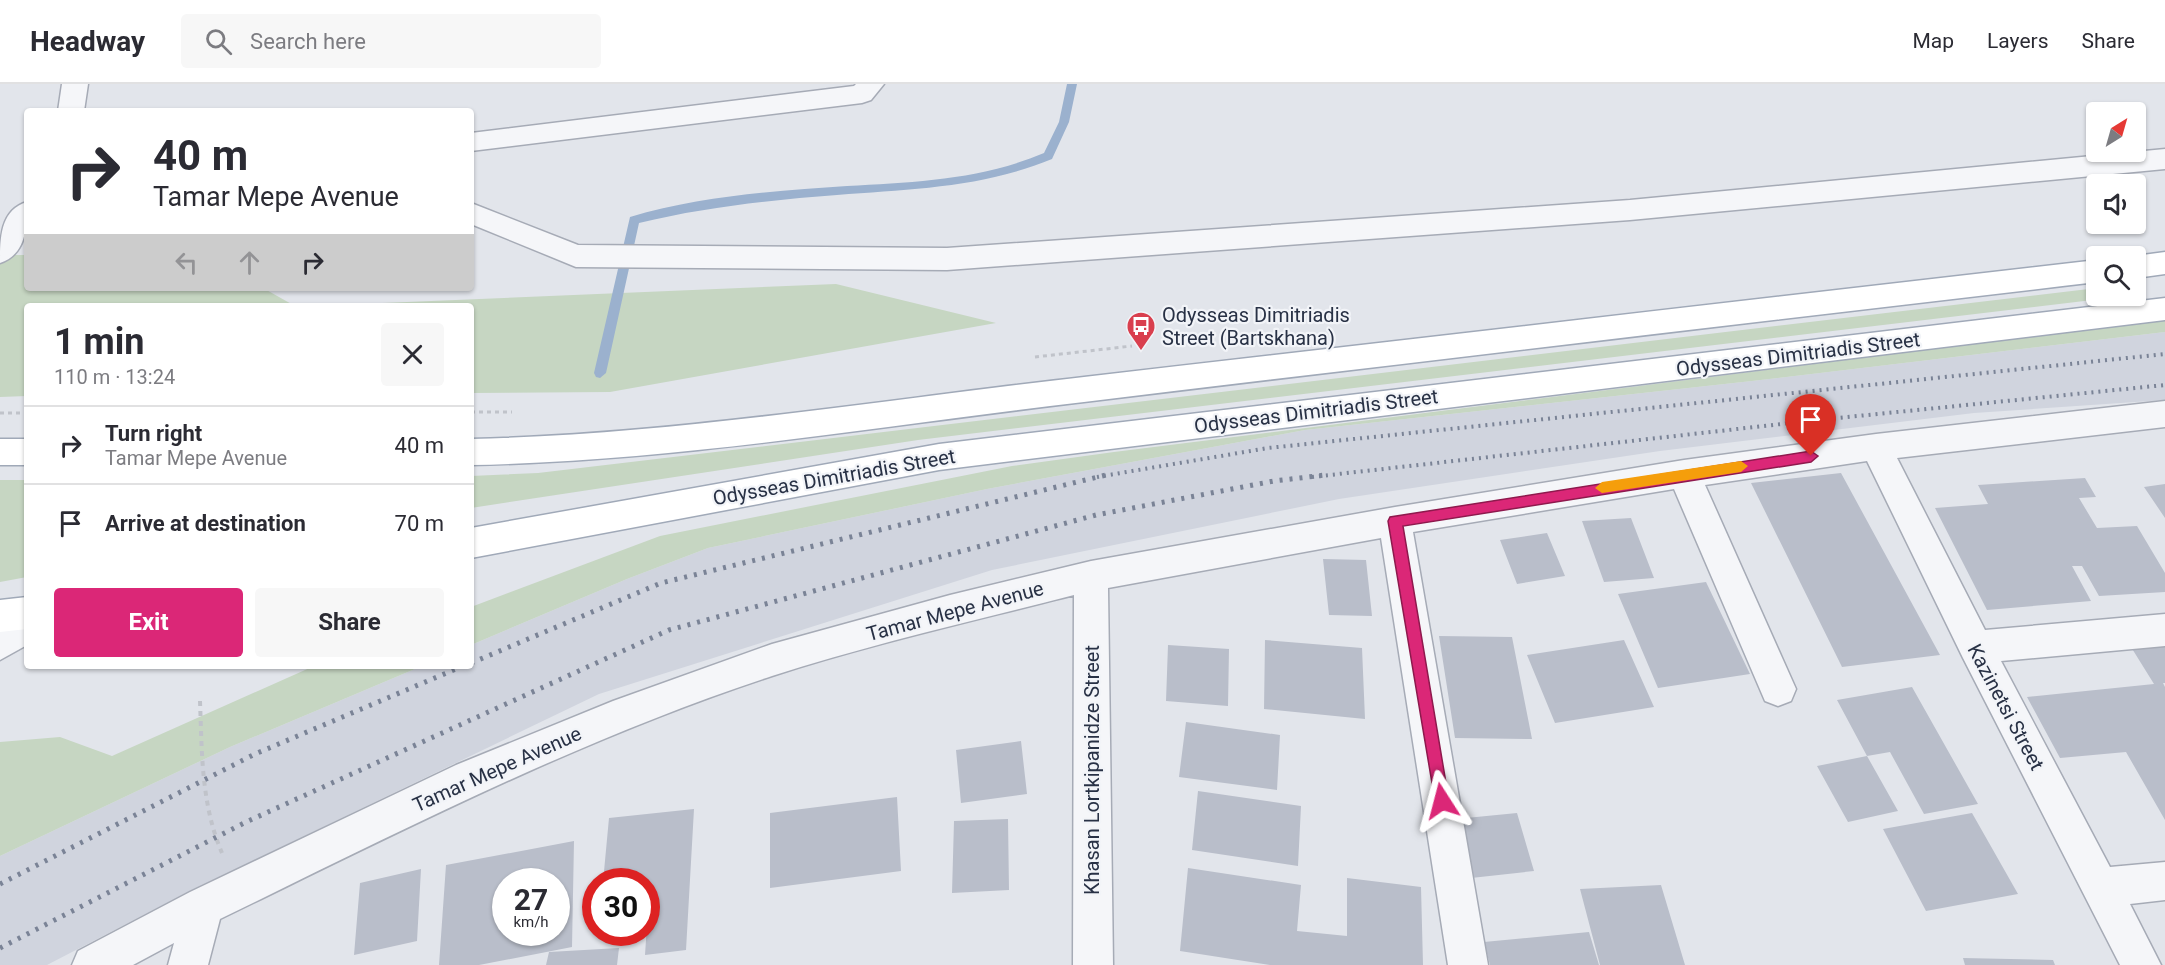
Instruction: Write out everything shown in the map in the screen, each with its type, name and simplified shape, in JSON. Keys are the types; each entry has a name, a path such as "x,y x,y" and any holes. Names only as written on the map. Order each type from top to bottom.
{"main road":[{"path":"2146,266 2165,263"},
{"path":"474,452 526,452 697,438 949,405 2086,272"},
{"name":"Odysseas Dimitriadis Street","path":"474,542 939,457 2165,309"},
{"path":"0,452 24,453"},
{"path":"0,616 24,613"}],"street":[{"path":"71,108 75,84"},
{"path":"474,142 862,94 871,84"},
{"path":"474,214 576,256 946,259 1630,210 2165,159"},
{"path":"0,252 24,216"},
{"name":"Tamar Mepe Avenue","path":"92,965 204,906 469,778 626,713 772,660 950,611 1091,576 1395,521 1684,474 1876,447 2165,414"},
{"name":"Kazinetsi Street","path":"1876,447 1975,647 2141,965"},
{"path":"1684,474 1778,689"},
{"path":"1395,521 1468,965"},
{"name":"Khasan Lortkipanidze Street","path":"1091,576 1093,965"},
{"path":"0,644 24,628"},
{"path":"1975,647 2165,630"},
{"path":"2101,887 2165,881"},
{"path":"188,965 204,906"}],"path":[{"path":"0,413 24,413"},
{"path":"200,700 204,780 214,838 240,889"}],"shaded area":[{"path":"2165,332 2165,400 1974,413 1660,451 1339,499 992,570 599,694 184,894 47,965 0,965 0,856 230,747 415,669 474,669 474,644 627,579 708,548 987,489 1305,430 1752,381"}],"green space":[{"path":"0,255 24,255 24,291 268,291 290,303 24,303 24,396 0,397"},
{"path":"836,284 996,323 610,392 474,393 474,303 382,303"},
{"path":"2086,289 2086,301 918,440 474,508 474,476 538,473"},
{"path":"2165,320 2165,332 1752,381 1305,430 987,489 708,548 627,579 474,644 474,606 660,536 1012,466"},
{"path":"0,480 24,480 24,578 0,582"},
{"path":"307,669 415,669 230,747 0,856 0,742 60,737 112,756"}],"building":[{"path":"1841,473 1940,655 1842,667 1751,483"},
{"path":"2085,478 2096,497 2079,498 2097,528 2137,526 2165,573 2165,592 2099,596 2082,566 2072,566 2091,601 1987,610 1935,508 1988,504 1978,485"},
{"path":"2165,484 2165,518 2144,487"},
{"path":"1631,518 1654,578 1604,582 1582,521"},
{"path":"1547,533 1565,576 1517,584 1500,540"},
{"path":"1323,559 1366,560 1372,616 1329,615"},
{"path":"1706,582 1750,674 1658,688 1618,594"},
{"path":"1439,636 1512,637 1532,739 1455,738"},
{"path":"1265,640 1362,648 1365,719 1264,709"},
{"path":"1624,640 1654,707 1555,723 1527,655"},
{"path":"2165,643 2165,683 2163,683 2165,687 2165,820 2126,752 2060,758 2027,697 2154,684 2131,647"},
{"path":"1168,645 1229,649 1228,706 1166,701"},
{"path":"1912,687 1978,804 1924,814 1890,752 1867,756 1837,700"},
{"path":"1186,722 1280,735 1277,790 1179,777"},
{"path":"1021,741 1027,794 961,803 956,750"},
{"path":"1867,756 1898,811 1848,822 1817,766"},
{"path":"1198,791 1301,806 1298,866 1192,850"},
{"path":"897,797 901,871 770,888 770,813"},
{"path":"694,809 686,950 645,955 646,946 660,946 660,868 604,868 609,818"},
{"path":"1517,813 1534,871 1471,878 1456,819"},
{"path":"1972,813 2018,894 1926,911 1883,829"},
{"path":"1008,819 1009,890 952,893 954,821"},
{"path":"574,841 572,947 479,965 439,965 446,865"},
{"path":"1188,868 1301,885 1297,931 1347,936 1347,878 1421,887 1423,965 1270,965 1180,951"},
{"path":"421,869 417,941 354,955 360,883"},
{"path":"1661,885 1685,965 1600,965 1580,889"},
{"path":"1589,932 1599,965 1490,965 1484,942"},
{"path":"619,948 617,965 546,965 549,952"},
{"path":"1963,958 2053,960 2055,965 1965,965"}],"waterway":[{"path":"600,373 634,220 660,213 740,200 950,183 1024,166 1048,156 1064,122 1072,84"}],"railway":[{"path":"1100,477 1268,448 2165,354"},
{"path":"1312,477 1808,421 2165,385"},
{"path":"1100,477 1106,475"},
{"path":"0,948 246,822 669,630 1096,515 1274,481 1325,475"},
{"path":"474,662 661,583 1100,477"},
{"path":"0,884 255,754 456,669"}],"slow traffic":[{"path":"1602,488 1741,466"}],"place":[{"name":"Odysseas Dimitriadis Street (Bartskhana)","path":"1141,352"}],"route":[{"path":"1442,801 1395,521 1684,474 1811,456"}]}
